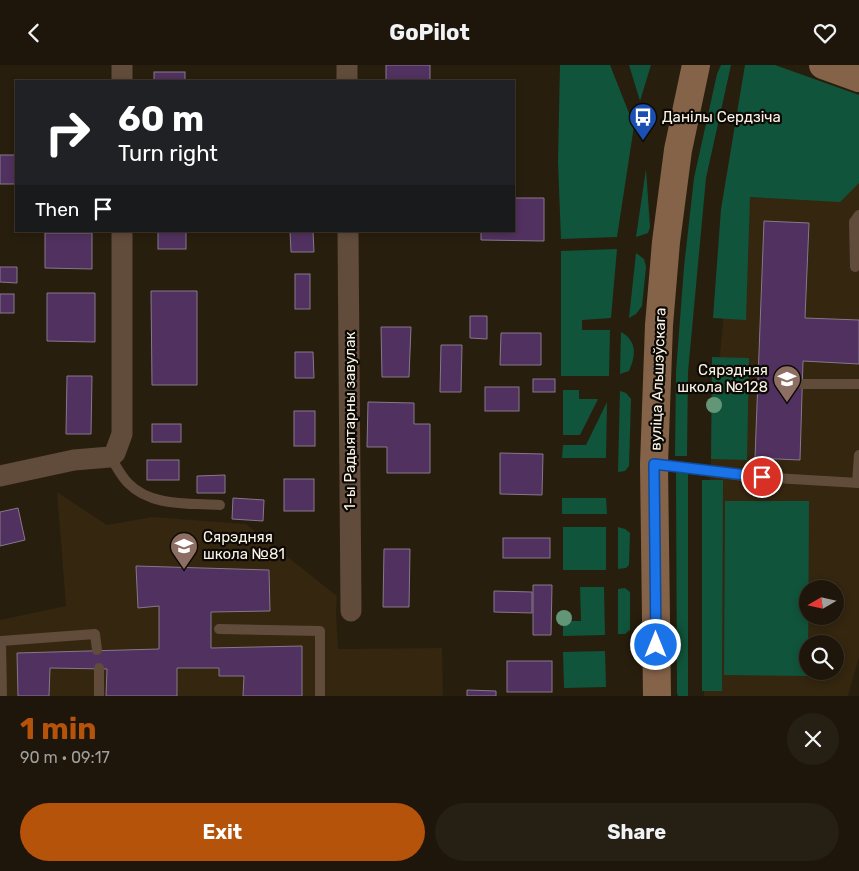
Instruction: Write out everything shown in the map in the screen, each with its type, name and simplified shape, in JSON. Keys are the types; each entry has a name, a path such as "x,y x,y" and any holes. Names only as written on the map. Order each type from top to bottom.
{"main road":[{"name":"вуліца Альшэўскага","path":"657,696 654,464 659,325 666,242 678,150 696,65"},
{"path":"823,65 859,78"}],"street":[{"path":"122,65 122,80"},
{"path":"347,65 347,80"},
{"path":"0,476 74,460 110,457 115,453 122,434 122,232"},
{"name":"1-ы Радыятарны завулак","path":"348,232 351,611"}],"lane":[{"path":"855,267 854,222 859,215"},
{"path":"802,383 859,385"},
{"path":"654,464 742,476 858,483 859,455"},
{"path":"110,457 127,482 144,496 169,502 220,505"},
{"path":"219,629 320,631 320,696"},
{"path":"2,696 1,641 95,634 97,650"},
{"path":"98,696 99,668"}],"shaded area":[{"name":"Сярэдняя школа №128","path":"745,65 859,102 859,657 848,696 704,696 710,472"},
{"name":"Сярэдняя школа №81","path":"57,492 107,525 152,517 246,524 337,596 338,649 442,648 443,696 0,696 0,620 66,606"}],"green space":[{"path":"560,65 610,65 634,126 617,237 561,239 558,162"},
{"path":"629,65 651,65 640,101"},
{"path":"721,65 731,65 706,178 688,372 687,456 675,456 676,372 684,267 694,178 717,74"},
{"path":"745,65 775,65 859,95 859,183 840,202 750,197 746,320 713,318 721,209"},
{"path":"646,169 650,227 648,233 636,237"},
{"path":"617,249 611,318 582,320 582,330 610,330 609,376 561,376 561,251"},
{"path":"636,253 644,259 646,267 642,306 636,314 629,318"},
{"path":"621,332 630,340 634,354 629,371 620,374"},
{"path":"712,357 749,358 747,460 711,459"},
{"path":"563,390 579,390 579,399 598,399 580,435 563,435"},
{"path":"620,391 626,393 631,399 629,466 625,471 618,472"},
{"path":"607,402 606,458 562,458 563,445 586,445"},
{"path":"680,470 688,472 688,696 678,696 677,693 676,474"},
{"path":"702,480 723,480 722,691 702,691"},
{"path":"562,498 606,498 607,514 562,514"},
{"path":"725,501 809,501 809,580 799,580 799,625 808,625 808,635 799,635 799,676 724,675"},
{"path":"563,527 606,527 606,570 563,570"},
{"path":"618,527 630,533 629,565 626,568 618,569"},
{"path":"580,587 604,587 605,635 563,636 563,621 581,621"},
{"path":"625,588 630,592 630,630 625,634 618,634 618,589"},
{"path":"605,651 606,687 564,688 563,652"}],"building":[{"path":"386,65 430,65 430,80 386,80"},
{"path":"154,72 185,72 185,80 154,80"},
{"path":"0,155 15,155 15,184 0,184"},
{"path":"515,198 544,198 544,241 481,240 481,232 515,232"},
{"path":"764,221 809,223 805,318 859,320 859,364 803,361 800,460 755,458"},
{"path":"158,232 186,232 186,249 158,249"},
{"path":"290,232 313,232 314,252 291,252"},
{"path":"45,233 92,233 92,269 45,268"},
{"path":"0,267 17,267 17,283 0,282"},
{"path":"295,274 310,274 310,309 295,309"},
{"path":"151,291 197,291 197,385 152,385"},
{"path":"47,293 95,293 95,342 47,341"},
{"path":"0,294 14,294 14,313 0,313"},
{"path":"470,316 487,316 487,339 470,338"},
{"path":"381,327 411,327 409,377 382,377"},
{"path":"501,333 541,333 541,365 500,365"},
{"path":"441,345 462,345 461,392 440,392"},
{"path":"295,352 313,352 314,378 295,378"},
{"path":"67,376 92,376 91,434 66,434"},
{"path":"533,379 555,379 555,392 533,392"},
{"path":"485,387 519,387 519,411 485,411"},
{"path":"368,402 414,403 414,424 430,424 430,473 387,473 387,447 367,447"},
{"path":"294,411 315,411 315,446 294,446"},
{"path":"152,424 181,424 181,442 152,442"},
{"path":"500,453 543,454 542,495 500,494"},
{"path":"147,460 179,460 179,480 147,480"},
{"path":"225,475 225,493 197,493 197,476"},
{"path":"284,479 314,479 314,511 284,511"},
{"path":"233,498 264,500 263,521 232,519"},
{"path":"18,508 25,540 0,546 0,512"},
{"path":"503,538 550,538 550,558 503,558"},
{"path":"384,549 410,549 409,607 383,607"},
{"path":"136,566 269,570 270,611 211,612 211,648 302,646 302,696 243,696 244,676 219,676 219,668 177,668 177,696 106,696 107,669 50,668 49,696 18,696 17,653 159,649 159,606 138,608"},
{"path":"533,585 552,585 551,635 533,635"},
{"path":"494,591 532,592 532,613 494,612"},
{"path":"507,661 552,661 552,692 507,692"},
{"path":"467,690 496,691 496,696 467,696"}],"place":[{"name":"Данілы Сердзіча","path":"643,141"},
{"name":"Сярэдняя школа №128","path":"787,403"},
{"name":"Сярэдняя школа №81","path":"184,570"}],"route":[{"path":"656,645 654,464 762,477"}]}
